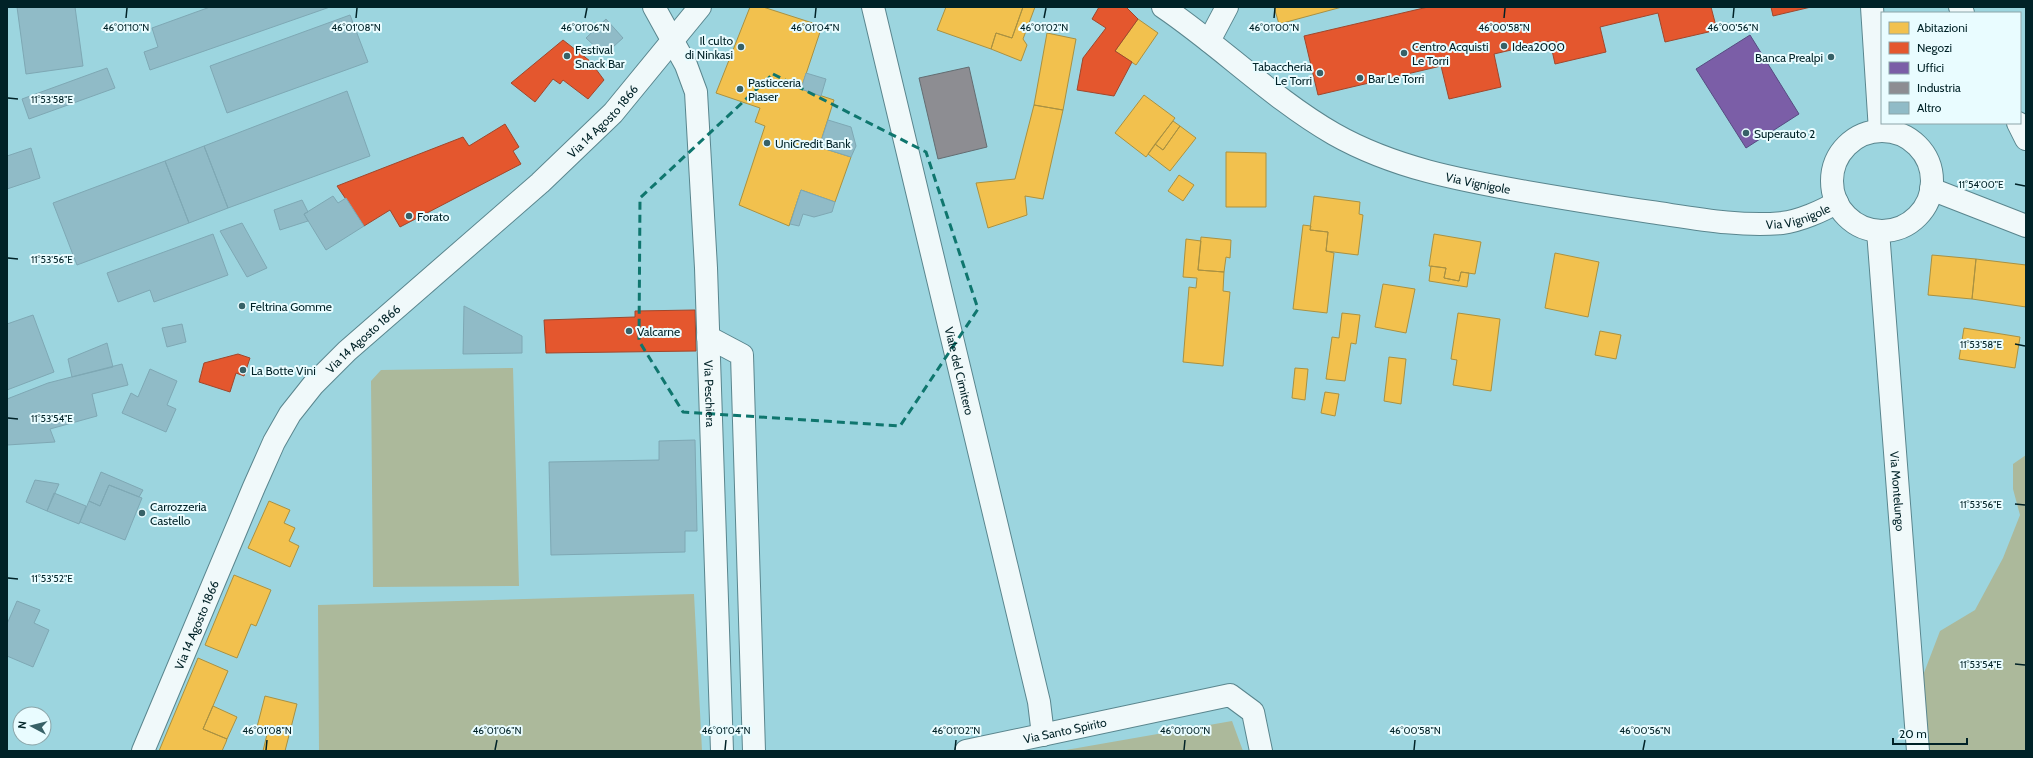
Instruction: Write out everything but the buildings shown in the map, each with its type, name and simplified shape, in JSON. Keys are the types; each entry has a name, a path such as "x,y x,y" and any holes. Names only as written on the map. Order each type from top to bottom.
{"street":[{"name":"Via Peschiera","path":"654,7 686,65 696,92 708,337 722,751"},
{"name":"Via 14 Agosto 1866","path":"143,751 274,442 290,414 314,385 347,351 540,184 613,113 700,7"},
{"name":"Viale del Cimitero","path":"873,7 1037,694 1043,735"},
{"name":"Via Vignigole","path":"1163,7 1210,41 1296,110 1335,135 1384,158 1420,170 1473,182 1614,207 1724,222 1784,223 1826,210 1837,202"},
{"path":"1210,41 1227,7"},
{"path":"1872,7 1880,131"},
{"path":"2018,124 2026,139"},
{"path":"1880,131 1908,138 1920,148 1928,160 1932,175 1931,189 1927,204 1912,220 1893,230 1878,231 1866,228 1854,222 1844,214 1837,202 1833,186 1833,170 1840,155 1850,143 1864,134 1880,131"},
{"path":"1931,189 2026,226"},
{"name":"Via Montelungo","path":"1878,231 1918,751"},
{"path":"708,337 742,355 754,751"},
{"name":"Via Santo Spirito","path":"966,751 1230,696 1253,712 1261,751"}],"highlighted area":[{"path":"773,74 926,152 978,309 900,426 683,412 639,341 640,198"}],"green space":[{"path":"513,368 519,586 373,587 371,381 381,370"},
{"path":"2026,455 2026,751 1928,751 1922,678 1940,631 1975,610 2003,558 2020,515 2013,489 2013,464"},
{"path":"694,594 702,751 319,751 318,605"},
{"path":"1232,721 1243,751 1063,751 1066,750"}],"place":[{"name":"Idea2000","path":"1504,46"},
{"name":"Il culto di Ninkasi","path":"741,47"},
{"name":"Centro Acquisti Le Torri","path":"1404,53"},
{"name":"Festival Snack Bar","path":"567,56"},
{"name":"Banca Prealpi","path":"1831,57"},
{"name":"Tabaccheria Le Torri","path":"1320,73"},
{"name":"Bar Le Torri","path":"1360,78"},
{"name":"Pasticceria Piaser","path":"740,89"},
{"name":"Superauto 2","path":"1746,133"},
{"name":"UniCredit Bank","path":"767,143"},
{"name":"Forato","path":"409,216"},
{"name":"Feltrina Gomme","path":"242,306"},
{"name":"Valcarne","path":"629,331"},
{"name":"La Botte Vini","path":"243,370"},
{"name":"Carrozzeria Castello","path":"142,513"}]}
